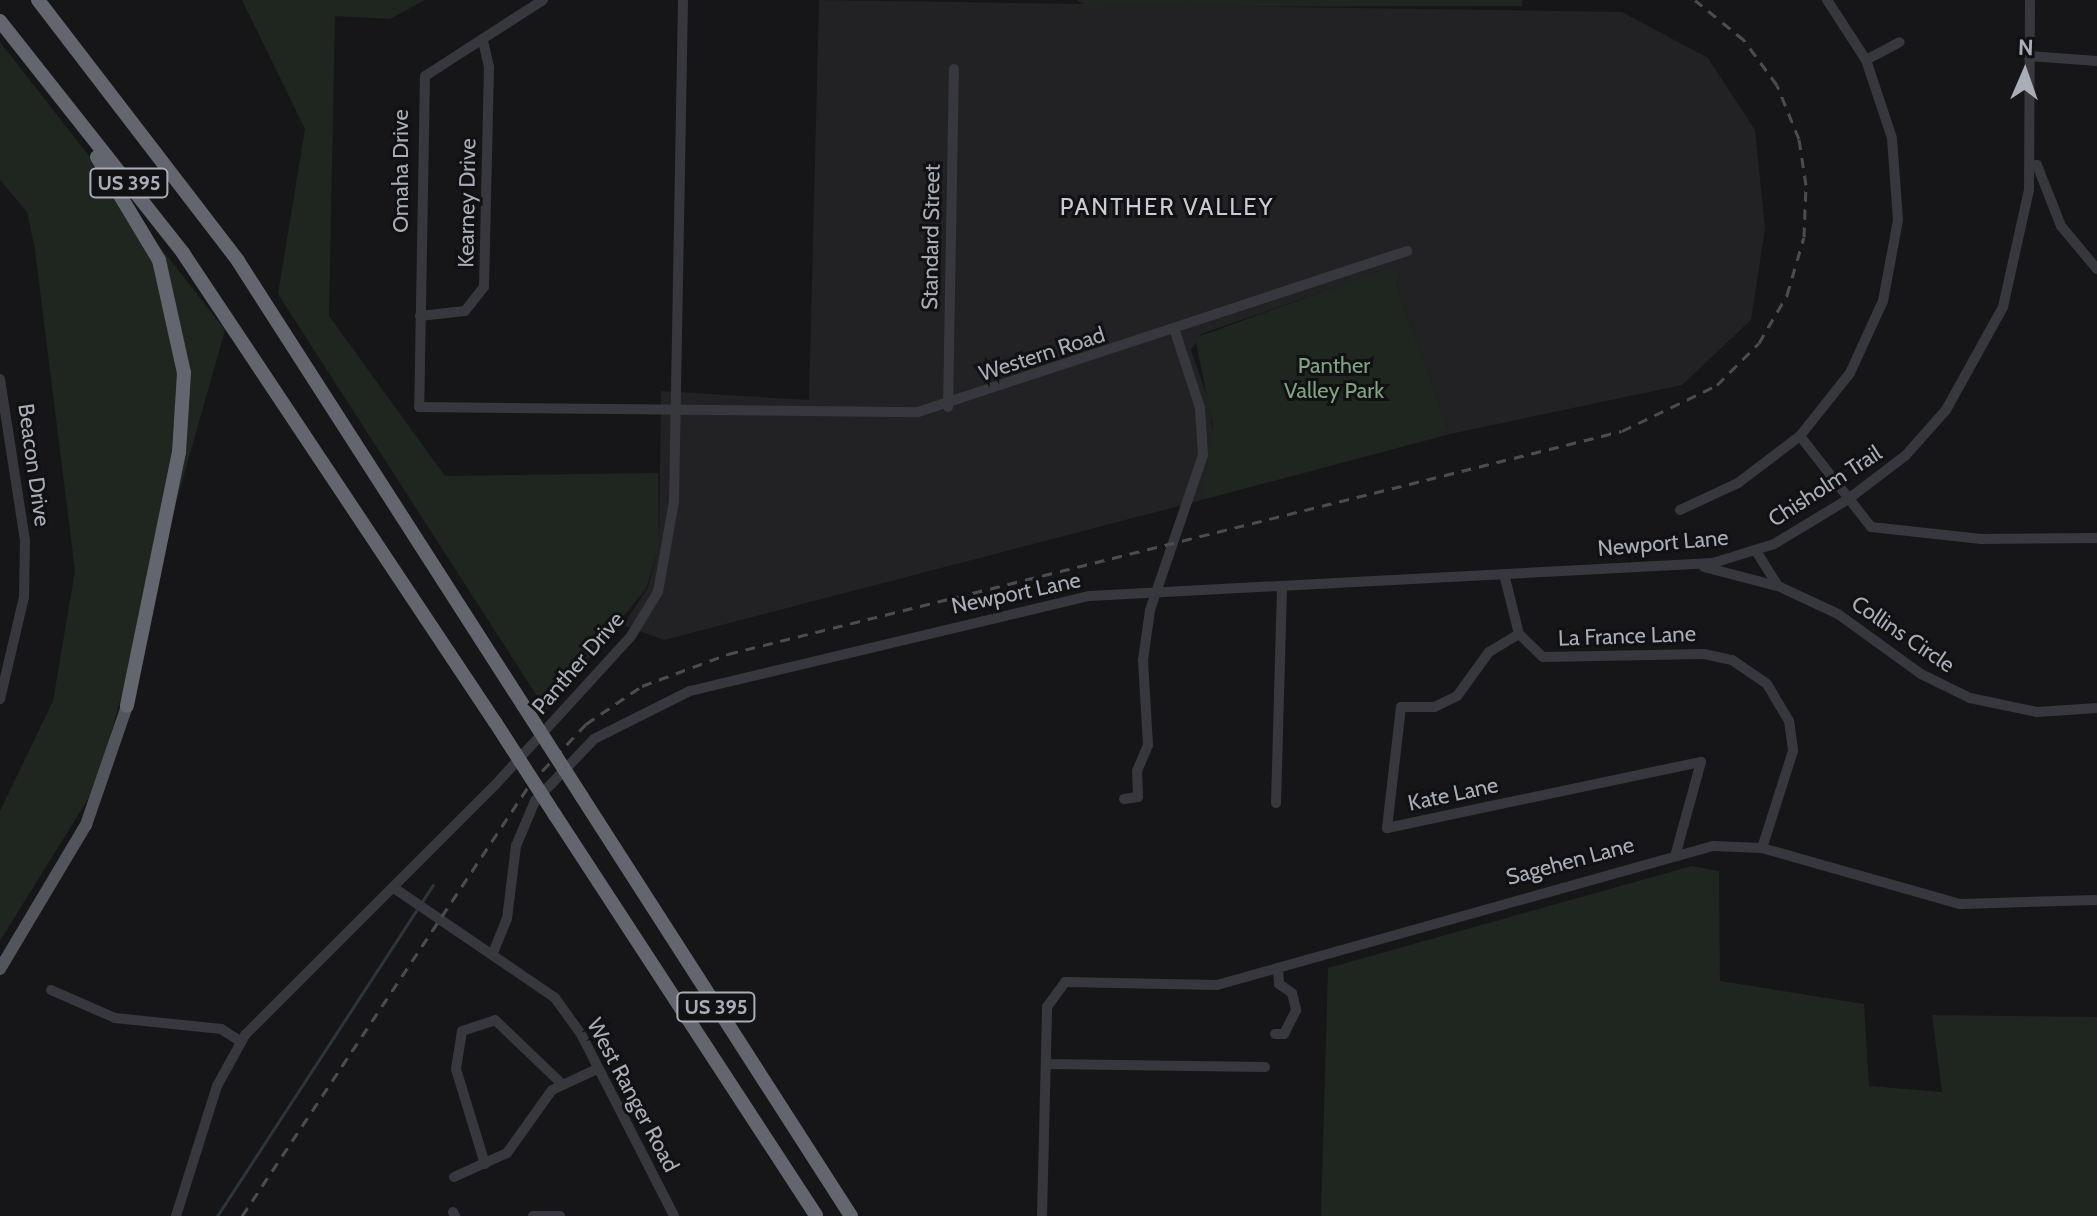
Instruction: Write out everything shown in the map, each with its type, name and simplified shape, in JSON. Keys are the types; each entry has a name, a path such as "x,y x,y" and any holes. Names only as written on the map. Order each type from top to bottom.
{"highway":[{"name":"US 395","path":"38,0 238,261 288,335 851,1216"},
{"name":"US 395","path":"0,21 214,298 274,382 816,1216"},
{"path":"39,70 146,233 182,347 182,429 127,706"}],"main road":[{"path":"0,969 86,825 127,706"}],"street":[{"name":"Omaha Drive","path":"543,0 425,76 419,407 574,411"},
{"name":"Panther Drive","path":"176,1216 217,1086 240,1041 394,888 646,615 670,542 677,405 683,0"},
{"path":"1680,510 1738,483 1800,436 1864,349 1896,248 1895,151 1866,60 1827,0"},
{"name":"Chisholm Trail","path":"1756,551 1847,500 1927,433 1980,358 2014,276 2030,166 2030,0"},
{"name":"Kearney Drive","path":"420,316 465,311 484,287 489,67 483,41"},
{"path":"1866,60 1900,42"},
{"path":"2028,56 2097,61"},
{"name":"Standard Street","path":"948,407 954,69"},
{"path":"2030,166 2037,165 2061,226 2097,269"},
{"name":"Western Road","path":"574,411 677,405 864,416 948,407 1407,251"},
{"path":"1124,799 1138,797 1137,771 1148,745 1144,648 1203,455 1200,408 1175,331"},
{"name":"Beacon Drive","path":"0,379 25,541 24,597 0,699"},
{"path":"1800,436 1864,523 1880,528 1981,539 2097,538"},
{"path":"1756,551 1778,586"},
{"name":"Newport Lane","path":"493,953 507,919 516,846 535,801 577,754 619,723 690,691 1090,596 1282,590 1504,574 1698,565 1756,551"},
{"name":"Collins Circle","path":"1698,565 1778,586 1838,614 1921,674 1970,698 2037,712 2097,708"},
{"path":"1504,574 1519,634"},
{"path":"1276,803 1282,590"},
{"name":"La France Lane","path":"1519,634 1553,660 1704,654 1758,675 1783,707 1793,751 1762,848"},
{"name":"Kate Lane","path":"1519,634 1489,652 1457,696 1434,707 1401,707 1387,828 1701,762 1676,853"},
{"name":"Sagehen Lane","path":"1046,1064 1047,1007 1057,986 1200,988 1676,853 1762,848 1960,904 2097,900"},
{"name":"West Ranger Road","path":"394,888 555,998 597,1069 674,1216"},
{"path":"1275,1034 1284,1034 1296,1010 1292,993 1279,984 1278,968"},
{"path":"51,990 115,1018 221,1029 240,1041"},
{"path":"485,1164 456,1069 462,1031 474,1021 495,1020 562,1084"},
{"path":"1042,1216 1046,1064 1265,1067"},
{"path":"454,1177 507,1153 562,1084 597,1069"},
{"path":"533,1216 560,1216"}],"shaded area":[{"path":"819,0 1622,12 1708,58 1755,130 1765,228 1751,320 1682,385 1450,434 1397,287 1399,274 1387,269 1201,334 1191,350 1210,405 1214,450 1202,500 664,640 623,625 647,589 659,548 661,391 809,400"}],"green space":[{"path":"242,0 425,0 390,19 335,16 329,316 445,476 658,473 659,548 646,589 546,710 278,294 305,129"},
{"path":"1076,0 1522,0 1522,6 1090,7"},
{"path":"0,42 225,330 96,786 0,941 0,811 53,701 75,571 35,250 27,212 0,180"},
{"name":"Panther Valley Park","path":"1387,268 1399,274 1397,287 1450,434 1202,500 1213,426 1195,338"},
{"path":"1692,866 1719,871 1720,981 1864,1004 1869,1086 1942,1092 1932,1015 2097,1017 2097,1216 1321,1216 1328,968"}],"waterway":[{"path":"217,1216 433,885"}],"railway":[{"path":"242,1216 530,784 586,724 642,686 728,654 1622,431 1717,385 1759,343 1787,295 1804,237 1806,185 1799,139 1777,85 1744,40 1695,0"}],"district":[{"name":"PANTHER VALLEY","path":"1167,207"}]}
